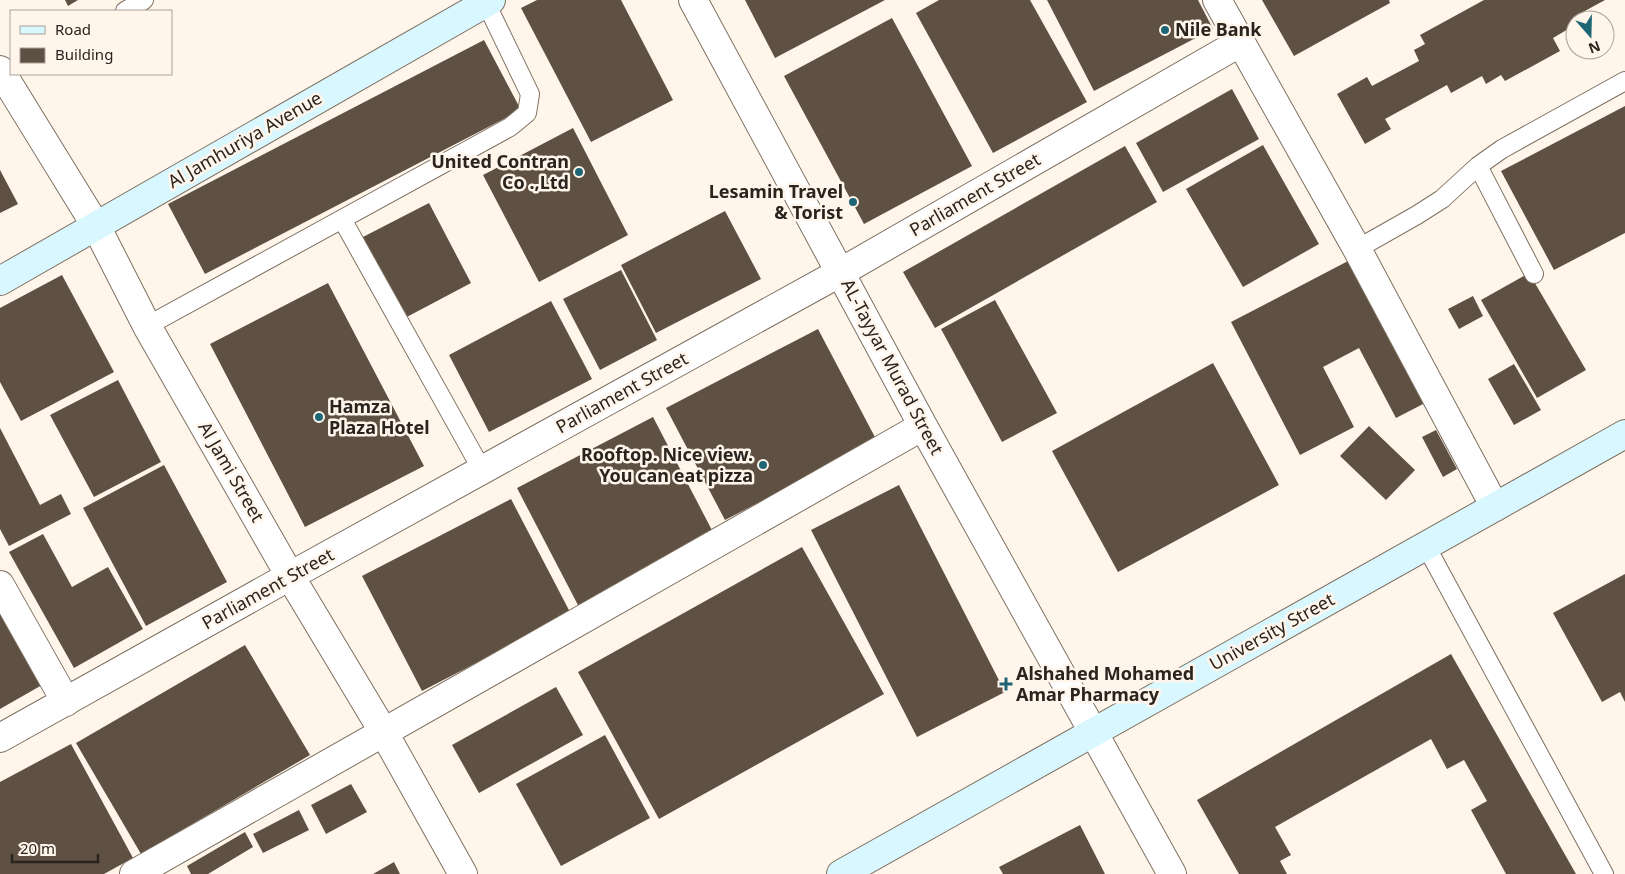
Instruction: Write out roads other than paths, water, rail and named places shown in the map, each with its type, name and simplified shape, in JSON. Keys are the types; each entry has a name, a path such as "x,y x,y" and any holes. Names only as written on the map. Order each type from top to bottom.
{"main road":[{"name":"Al Jamhuriya Avenue","path":"0,281 488,1"},
{"name":"University Street","path":"841,874 1625,434"}],"street":[{"name":"AL-Tayyar Murad Street","path":"693,0 923,426 1172,874"},
{"path":"1217,0 1357,249 1495,507"},
{"name":"Parliament Street","path":"0,738 841,272 1241,42"},
{"name":"Al Jami Street","path":"10,75 96,226 148,326 290,576 383,731 463,874"},
{"path":"134,874 923,426"},
{"path":"0,585 66,702"}],"lane":[{"path":"127,10 144,0"},
{"path":"148,326 510,127 527,113 530,94 488,1"},
{"path":"1357,249 1442,199 1478,166 1502,149 1625,81"},
{"path":"1478,166 1534,274"},
{"path":"342,219 482,470"},
{"path":"1426,546 1604,874"}],"place":[{"name":"Nile Bank","path":"1165,30"},
{"name":"United Contran Co .,Ltd","path":"579,172"},
{"name":"Lesamin Travel & Torist","path":"853,202"},
{"name":"Hamza Plaza Hotel","path":"319,417"},
{"name":"Rooftop. Nice view. You can eat pizza","path":"763,465"},
{"name":"Alshahed Mohamed Amar Pharmacy","path":"1006,684"}]}
